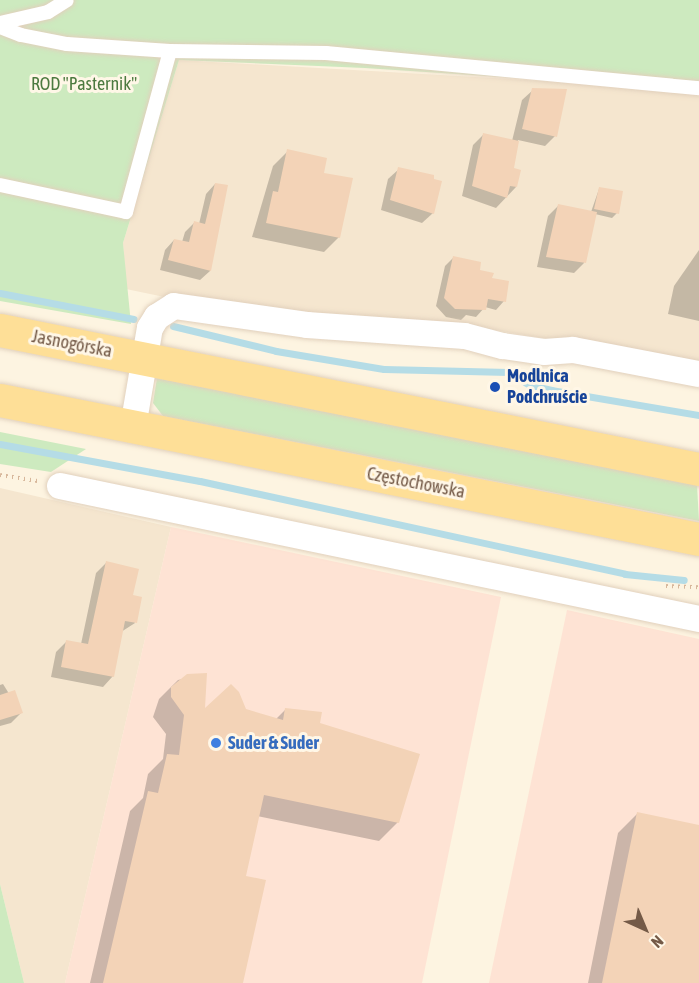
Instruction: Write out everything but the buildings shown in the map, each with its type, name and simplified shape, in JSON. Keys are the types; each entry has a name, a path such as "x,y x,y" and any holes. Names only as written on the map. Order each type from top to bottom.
{"main road":[{"name":"Jasnogórska","path":"0,330 144,359"},
{"path":"144,359 699,469"},
{"path":"0,400 133,427"},
{"name":"Częstochowska","path":"133,427 699,539"}],"street":[{"path":"133,427 150,328 157,317 174,306 307,325 465,336 503,346 544,352 573,350 699,374"},
{"path":"60,486 699,619"}],"lane":[{"path":"0,25 48,12 67,0"},
{"path":"0,25 21,35 67,44 170,51 326,52 699,88"},
{"path":"0,185 126,212 170,51"}],"path":[{"path":"0,475 60,486"}],"shaded area":[{"path":"179,60 699,90 699,364 465,325 227,310 126,289 123,243"},
{"path":"0,488 171,527 65,983 24,983 0,884"},
{"path":"171,527 501,597 422,983 65,983"},
{"path":"567,610 699,639 699,983 489,983"}],"green space":[{"name":"ROD \"Pasternik\"","path":"0,0 699,0 699,90 365,68 179,60 123,243 131,324 0,301"},
{"path":"157,378 697,485 699,521 163,416 153,403"},
{"path":"0,432 86,449 51,472 0,464"},
{"path":"0,884 24,983 0,983"}],"waterway":[{"path":"0,293 134,319"},
{"path":"173,326 276,351 384,369 508,372 530,385 551,390 699,415"},
{"path":"0,444 200,481 625,574 684,580"}],"place":[{"name":"Modlnica Podchruście","path":"495,387"},
{"name":"Suder & Suder","path":"216,743"}]}
